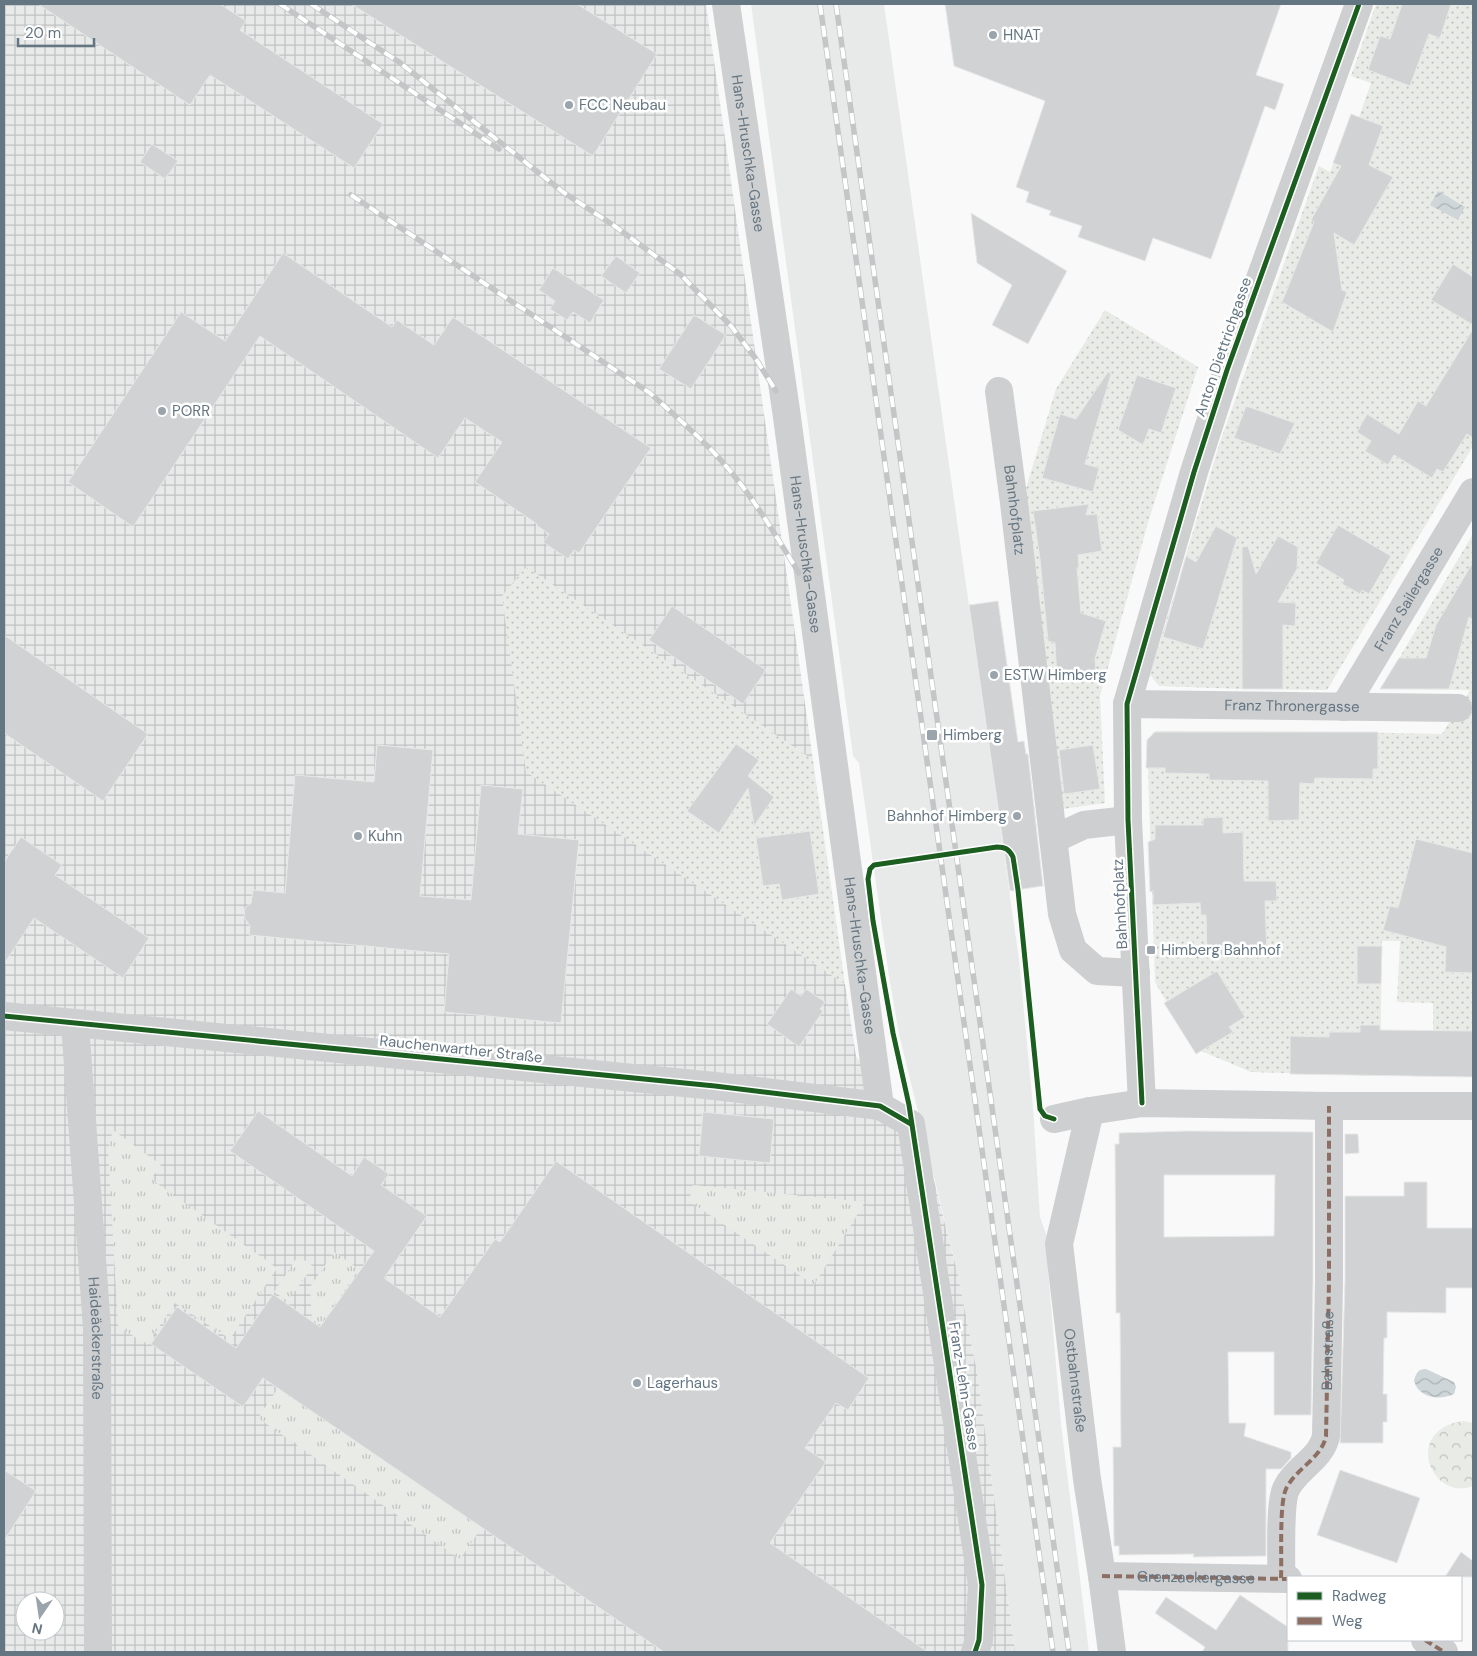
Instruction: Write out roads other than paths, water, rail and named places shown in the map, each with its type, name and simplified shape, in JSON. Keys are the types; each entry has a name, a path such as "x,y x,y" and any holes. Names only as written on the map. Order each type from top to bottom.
{"street":[{"name":"Hans-Hruschka-Gasse","path":"726,4 786,410 880,1106"},
{"name":"Anton Diettrichgasse","path":"1126,704 1194,472 1227,370 1358,4"},
{"name":"Bahnhofplatz","path":"999,391 1062,914 1072,950 1097,972 1136,973"},
{"name":"Franz Sailergasse","path":"1344,707 1473,492"},
{"name":"Franz Thronergasse","path":"1126,704 1458,708"},
{"name":"Bahnhofplatz","path":"1126,704 1128,820 1142,1103"},
{"path":"1054,839 1084,825 1128,820"},
{"name":"Rauchenwarther Straße","path":"4,1016 715,1086 880,1106 911,1124"},
{"name":"Haideäckerstraße","path":"75,1024 97,1328 98,1652"},
{"path":"1054,1119 1142,1103 1473,1106"},
{"name":"Bahnstraße","path":"1285,1579 1283,1497 1289,1484 1320,1450 1326,1436 1329,1106"},
{"name":"Ostbahnstraße","path":"1090,1111 1059,1244 1085,1466 1112,1652"},
{"name":"Franz-Lehn-Gasse","path":"911,1124 982,1585 979,1640 975,1652"},
{"name":"Grenzackergasse","path":"1102,1576 1285,1579"},
{"path":"1426,1641 1444,1652"}],"water":[{"path":"1438,191 1465,207 1458,220 1430,205"},
{"path":"1426,1369 1454,1382 1456,1387 1454,1394 1436,1397 1420,1391 1414,1381 1418,1372"}],"railway":[{"path":"280,4 499,149"},
{"path":"311,4 399,62 563,192 616,227 680,274 731,326 756,359 776,391"},
{"path":"820,4 1053,1652"},
{"path":"836,4 1069,1652"},
{"path":"351,195 650,393 708,446 736,478 799,573"}],"place":[{"name":"HNAT","path":"993,35"},
{"name":"FCC Neubau","path":"569,105"},
{"name":"PORR","path":"162,411"},
{"name":"ESTW Himberg","path":"994,675"},
{"name":"Himberg","path":"932,735"},
{"name":"Bahnhof Himberg","path":"1017,816"},
{"name":"Kuhn","path":"358,836"},
{"name":"Himberg Bahnhof","path":"1151,950"},
{"name":"Lagerhaus","path":"637,1383"}]}
